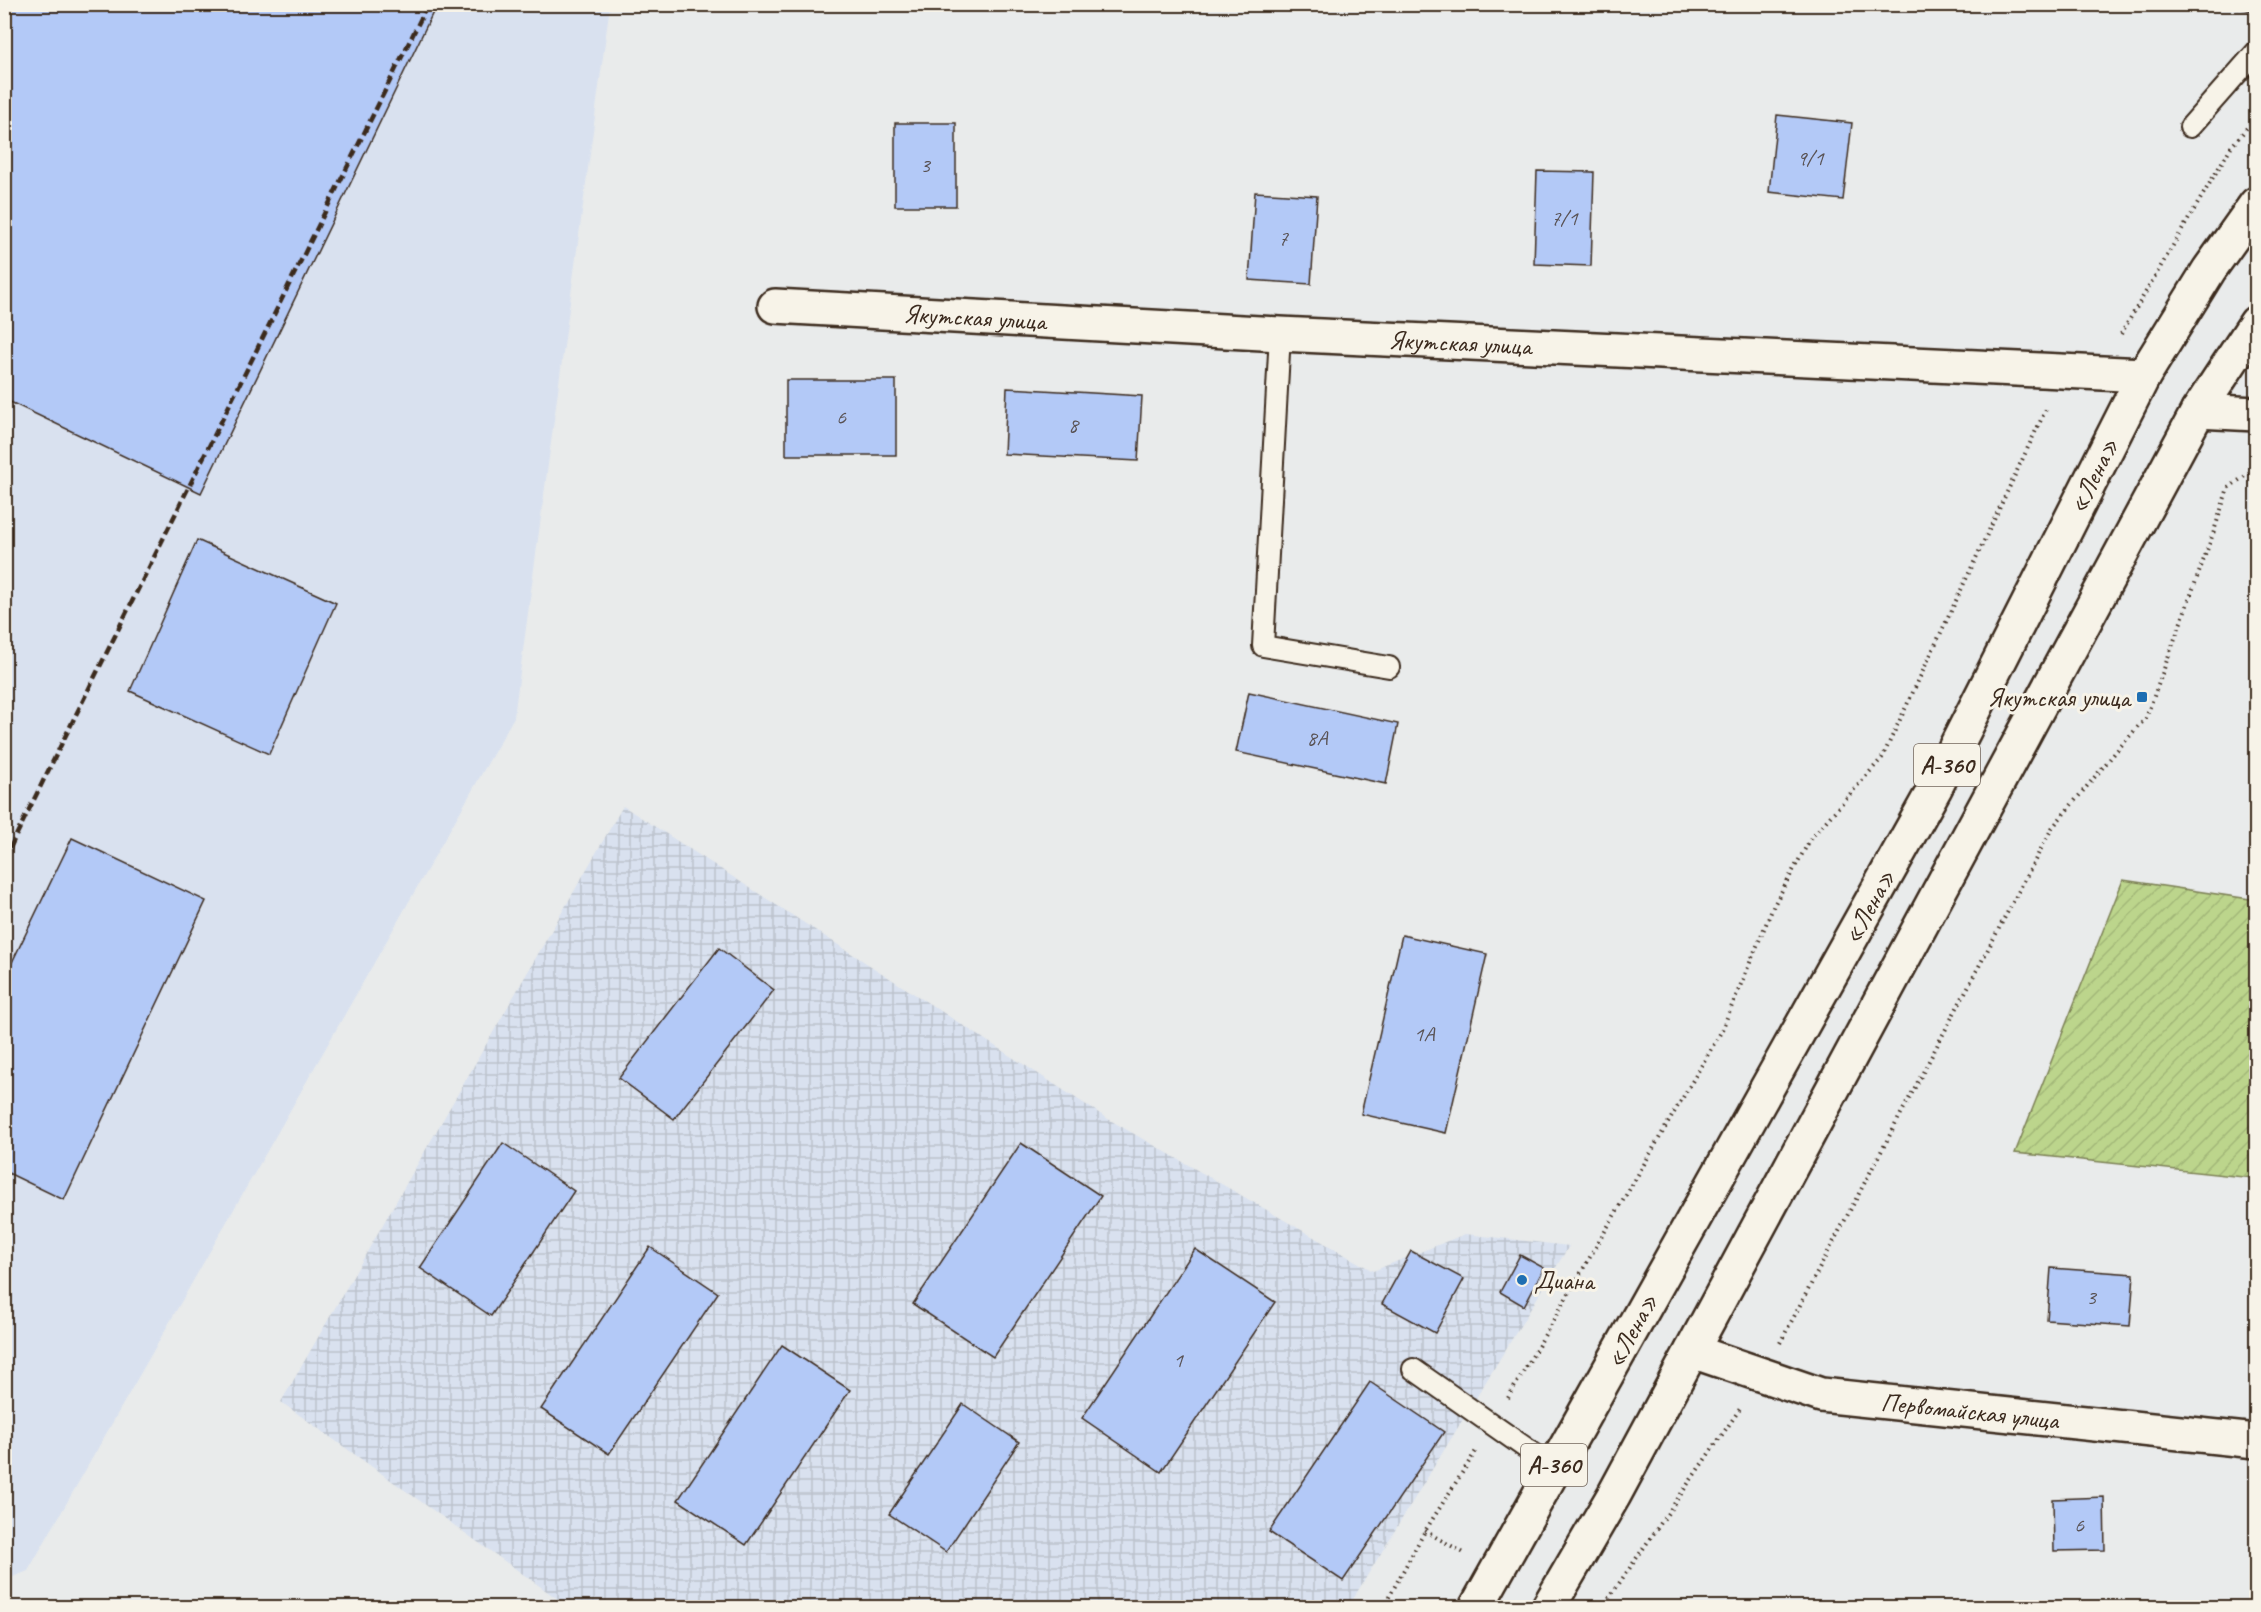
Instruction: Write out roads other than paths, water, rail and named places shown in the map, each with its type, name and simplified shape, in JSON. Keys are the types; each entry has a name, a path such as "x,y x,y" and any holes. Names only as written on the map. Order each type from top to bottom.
{"main road":[{"name":"«Лена»","path":"1476,1608 1935,788 2144,375 2209,270 2256,204"},
{"name":"Якутская улица","path":"775,306 1280,334 2144,375"},
{"name":"А-360","path":"1548,1608 1614,1495 2198,411 2256,323"},
{"path":"2198,411 2256,414"},
{"name":"Первомайская улица","path":"1692,1351 1821,1395 2256,1441"}],"lane":[{"path":"2190,127 2256,52"},
{"path":"1280,334 1263,646 1389,666"},
{"path":"1413,1369 1553,1467"}],"railway":[{"path":"4,860 428,4"}],"place":[{"name":"Якутская улица","path":"2142,697"},
{"name":"Диана","path":"1522,1280"}]}
